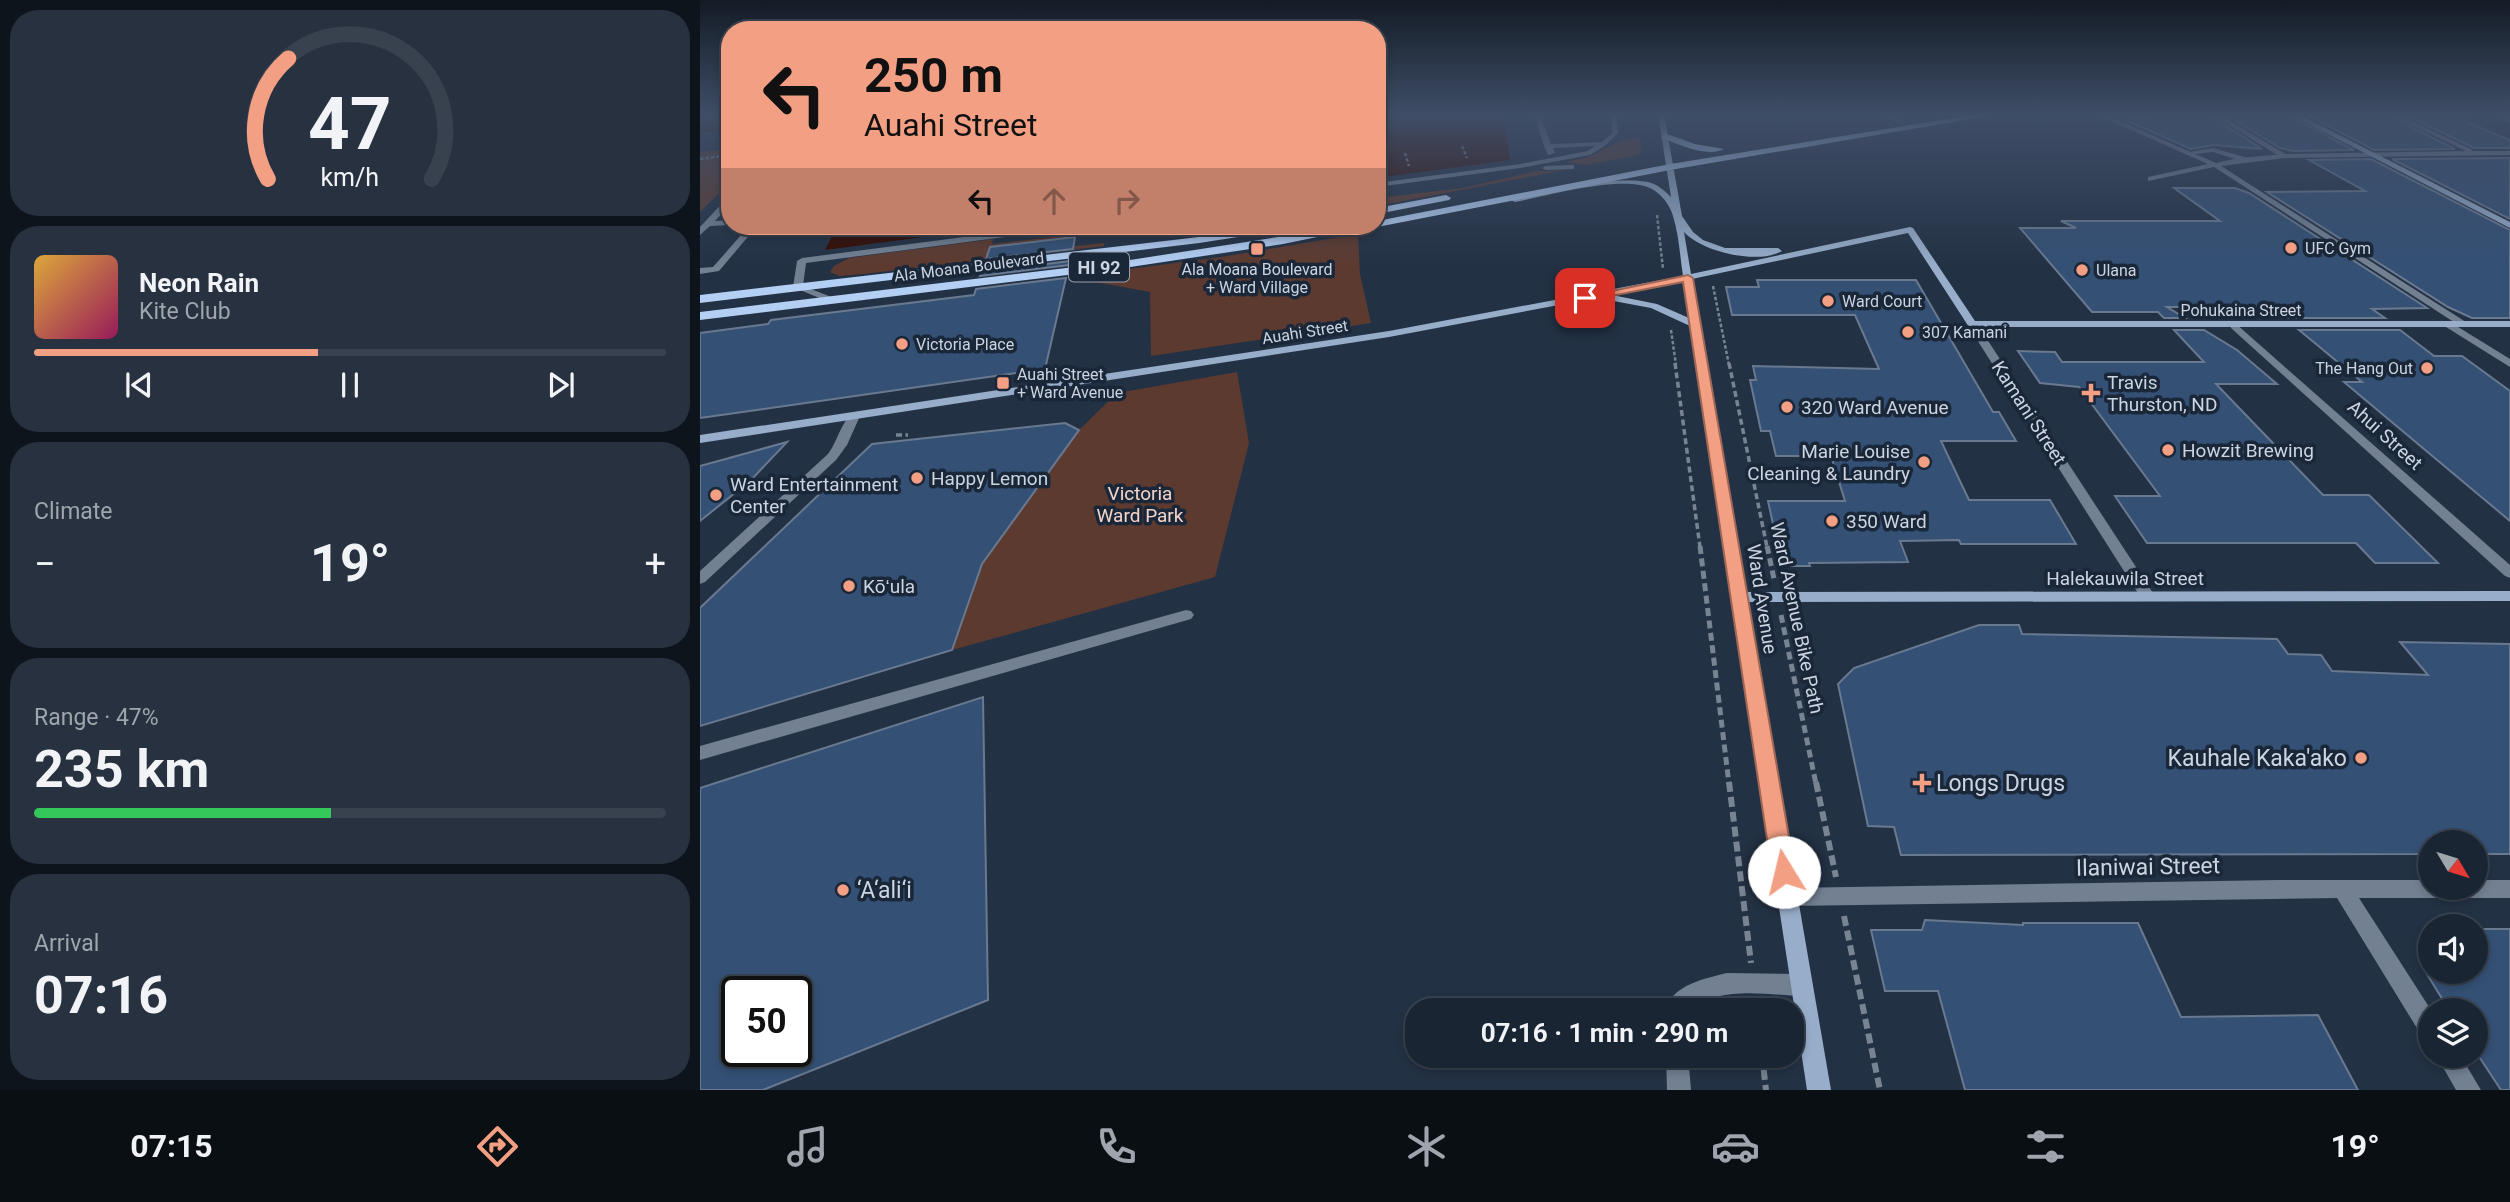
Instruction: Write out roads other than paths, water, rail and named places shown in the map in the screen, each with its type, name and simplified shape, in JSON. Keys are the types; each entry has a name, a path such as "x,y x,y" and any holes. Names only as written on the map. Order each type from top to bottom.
{"main road":[{"path":"1549,179 1649,165"},
{"path":"1386,221 1656,165"},
{"path":"1386,209 1456,196"},
{"name":"Ala Moana Boulevard","path":"700,299 1232,235"},
{"name":"Ala Moana Boulevard","path":"700,316 1135,263 1318,235"}],"street":[{"path":"1386,184 1515,165"},
{"name":"Ward Avenue","path":"1669,165 1819,1090"},
{"path":"2151,179 2215,165 2464,324"},
{"path":"2391,165 2510,225"},
{"path":"1476,172 1484,180 1551,167 1571,167"},
{"path":"1446,210 1624,181 1653,186 1668,197 1693,236 1710,247 1726,252 1754,253 1828,248"},
{"path":"700,232 721,209"},
{"path":"707,224 721,223"},
{"name":"Auahi Street","path":"700,439 1362,339 1664,283 1910,230"},
{"name":"Kamani Street","path":"1910,230 2148,597"},
{"path":"700,271 716,269 745,235"},
{"path":"831,300 798,287 802,261 998,235"},
{"path":"1585,298 1629,300 1695,324"},
{"name":"Pohukaina Street","path":"1972,324 2510,324"},
{"path":"2449,324 2510,364"},
{"name":"Ahui Street","path":"2235,326 2510,573"},
{"path":"700,579 832,457 841,445 854,416"},
{"name":"Halekauwila Street","path":"1739,597 2510,596"},
{"path":"700,753 1186,615"},
{"path":"2342,889 2418,1009"},
{"name":"Ilaniwai Street","path":"1788,897 2510,889"},
{"path":"1688,998 1696,991 1727,984 1802,985"},
{"path":"1678,1068 1679,1090"},
{"path":"2455,1068 2469,1090"}],"place":[{"name":"UFC Gym","path":"2291,248"},
{"name":"Ala Moana Boulevard + Ward Village","path":"1257,249"},
{"name":"Ulana","path":"2082,270"},
{"name":"Ward Court","path":"1828,301"},
{"name":"307 Kamani","path":"1908,332"},
{"name":"Victoria Place","path":"902,344"},
{"name":"The Hang Out","path":"2427,368"},
{"name":"Auahi Street + Ward Avenue","path":"1003,383"},
{"name":"Travis Thurston, ND","path":"2091,393"},
{"name":"320 Ward Avenue","path":"1787,407"},
{"name":"Howzit Brewing","path":"2168,450"},
{"name":"Marie Louise Cleaning & Laundry","path":"1924,462"},
{"name":"Happy Lemon","path":"917,478"},
{"name":"Ward Entertainment Center","path":"716,495"},
{"name":"350 Ward","path":"1832,521"},
{"name":"Kōʻula","path":"849,586"},
{"name":"Kauhale Kaka'ako","path":"2361,758"},
{"name":"Longs Drugs","path":"1922,783"},
{"name":"‘A‘ali‘i","path":"843,890"}],"park label":[{"name":"Victoria Ward Park","path":"1140,504"}]}
